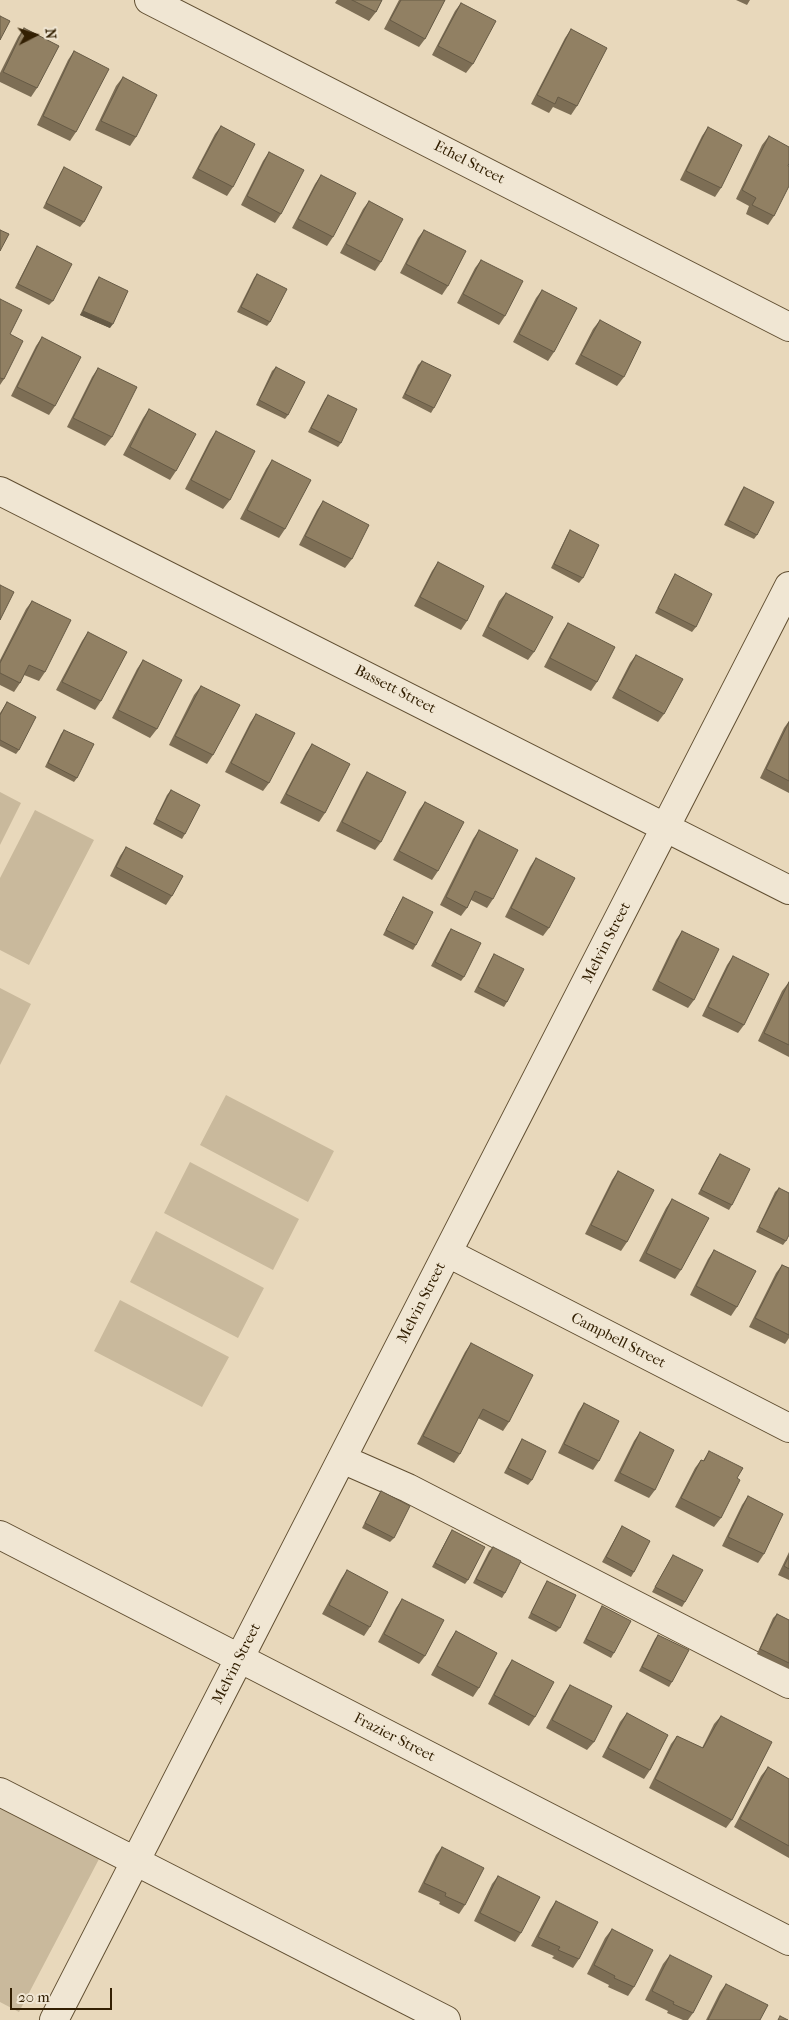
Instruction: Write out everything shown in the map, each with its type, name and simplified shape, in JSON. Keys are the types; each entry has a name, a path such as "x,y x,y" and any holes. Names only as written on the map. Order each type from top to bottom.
{"street":[{"name":"Ethel Street","path":"149,0 789,327"},
{"name":"Bassett Street","path":"0,491 789,890"},
{"name":"Melvin Street","path":"54,2020 789,586"},
{"name":"Campbell Street","path":"448,1253 789,1428"},
{"path":"342,1459 408,1488 789,1684"},
{"name":"Frazier Street","path":"0,1535 789,1941"},
{"path":"0,1792 446,2020"}],"shaded area":[{"path":"0,792 21,803 0,845"},
{"path":"35,810 94,840 29,965 0,950 0,878"},
{"path":"0,988 31,1004 0,1065"},
{"path":"226,1095 334,1151 308,1202 200,1145"},
{"path":"190,1162 299,1219 273,1270 164,1213"},
{"path":"156,1231 264,1288 238,1338 130,1282"},
{"path":"120,1300 229,1357 202,1407 94,1351"},
{"path":"0,1806 99,1859 19,2012 0,2002"}],"building":[{"path":"352,0 382,0 376,12"},
{"path":"401,0 445,0 425,39 390,20"},
{"path":"461,3 496,21 473,64 438,46"},
{"path":"0,16 10,21 0,40"},
{"path":"24,28 59,46 37,88 3,72"},
{"path":"571,29 607,48 577,106 558,97 555,104 537,95"},
{"path":"74,51 109,69 76,132 43,116"},
{"path":"123,77 157,95 136,137 101,121"},
{"path":"221,126 255,144 233,187 198,169"},
{"path":"708,127 742,145 721,188 686,171"},
{"path":"769,136 789,147 789,186 774,216 752,205 756,198 742,190"},
{"path":"269,152 304,170 281,214 247,196"},
{"path":"64,167 102,187 84,222 46,203"},
{"path":"321,175 356,193 333,237 298,219"},
{"path":"369,201 403,219 381,262 346,244"},
{"path":"0,230 9,234 0,251"},
{"path":"424,230 466,251 448,286 406,264"},
{"path":"37,246 72,264 53,301 18,284"},
{"path":"481,260 523,281 505,316 463,294"},
{"path":"257,274 287,289 270,322 241,307"},
{"path":"99,277 128,291 113,324 83,311"},
{"path":"542,290 577,308 554,352 519,334"},
{"path":"0,299 22,310 10,334 23,341 4,379 0,378"},
{"path":"600,320 641,342 624,377 581,355"},
{"path":"42,337 81,357 55,406 17,387"},
{"path":"422,361 451,375 434,408 405,394"},
{"path":"276,367 305,382 288,415 259,400"},
{"path":"98,368 137,387 112,437 73,418"},
{"path":"328,395 357,409 341,443 311,428"},
{"path":"149,409 196,434 176,471 130,447"},
{"path":"216,431 255,451 230,500 191,480"},
{"path":"272,460 311,480 285,529 247,510"},
{"path":"744,487 774,502 757,535 728,520"},
{"path":"323,501 369,525 352,559 305,536"},
{"path":"570,530 599,545 583,578 554,564"},
{"path":"438,562 484,586 467,621 420,597"},
{"path":"675,574 712,594 696,627 658,608"},
{"path":"0,585 14,592 0,620"},
{"path":"506,593 553,617 534,652 488,627"},
{"path":"32,601 71,620 45,672 29,665 20,683 0,673 0,663"},
{"path":"568,623 615,647 597,682 550,658"},
{"path":"88,632 127,652 101,701 62,682"},
{"path":"636,655 683,679 664,714 618,689"},
{"path":"143,660 182,680 157,729 118,710"},
{"path":"201,686 240,705 213,755 175,736"},
{"path":"7,702 36,717 19,750 0,740 0,715"},
{"path":"256,714 295,733 269,783 231,763"},
{"path":"789,722 789,781 766,769"},
{"path":"64,730 94,744 77,778 48,763"},
{"path":"312,744 350,764 325,813 286,794"},
{"path":"367,772 406,792 381,842 342,822"},
{"path":"171,790 200,805 185,834 156,819"},
{"path":"425,802 464,822 438,871 399,851"},
{"path":"479,830 518,850 493,899 475,891 467,908 446,897"},
{"path":"126,847 183,876 172,896 116,867"},
{"path":"536,858 575,878 549,928 511,908"},
{"path":"403,897 433,912 416,945 386,930"},
{"path":"451,929 481,943 464,977 435,962"},
{"path":"682,931 719,949 694,1000 658,981"},
{"path":"494,954 524,969 507,1002 478,987"},
{"path":"733,956 769,974 744,1025 708,1007"},
{"path":"789,982 789,1045 764,1033"},
{"path":"720,1154 750,1169 732,1205 701,1190"},
{"path":"618,1171 654,1190 627,1242 591,1225"},
{"path":"779,1188 789,1193 789,1235 786,1241 759,1227"},
{"path":"672,1199 709,1218 681,1270 646,1253"},
{"path":"714,1250 756,1271 737,1307 696,1286"},
{"path":"782,1265 789,1268 789,1335 755,1318"},
{"path":"471,1343 533,1375 509,1422 483,1409 460,1454 423,1436"},
{"path":"584,1403 619,1421 599,1461 564,1444"},
{"path":"640,1432 674,1450 655,1490 620,1473"},
{"path":"522,1439 546,1451 532,1480 508,1468"},
{"path":"709,1451 743,1468 737,1478 740,1480 721,1518 681,1498 701,1460 704,1461"},
{"path":"381,1491 410,1506 394,1538 365,1523"},
{"path":"748,1496 783,1514 764,1554 728,1537"},
{"path":"622,1526 650,1541 634,1572 606,1557"},
{"path":"452,1530 485,1547 468,1580 435,1563"},
{"path":"493,1547 521,1561 505,1593 476,1579"},
{"path":"673,1555 703,1570 685,1602 655,1587"},
{"path":"789,1556 789,1569 784,1566"},
{"path":"347,1570 388,1592 370,1627 329,1605"},
{"path":"547,1581 576,1595 560,1628 531,1613"},
{"path":"402,1599 444,1620 425,1656 384,1634"},
{"path":"602,1606 631,1621 614,1653 586,1639"},
{"path":"777,1614 789,1620 789,1663 760,1649"},
{"path":"456,1631 497,1653 479,1688 437,1666"},
{"path":"658,1635 689,1650 672,1682 642,1667"},
{"path":"512,1660 554,1682 535,1717 494,1695"},
{"path":"570,1685 612,1706 594,1742 552,1720"},
{"path":"627,1713 668,1735 650,1770 608,1748"},
{"path":"721,1716 772,1742 732,1820 655,1779 677,1736 703,1748"},
{"path":"768,1767 789,1779 789,1846 740,1819"},
{"path":"442,1847 484,1868 465,1905 445,1896 446,1893 424,1883"},
{"path":"498,1876 540,1897 521,1933 480,1913"},
{"path":"556,1901 598,1922 579,1959 558,1950 560,1947 538,1937"},
{"path":"612,1929 653,1950 634,1987 614,1978 615,1976 594,1965"},
{"path":"670,1955 712,1976 693,2013 673,2004 674,2002 652,1991"},
{"path":"726,1984 768,2005 760,2020 708,2020"},
{"path":"780,2016 788,2020 778,2020"}]}
